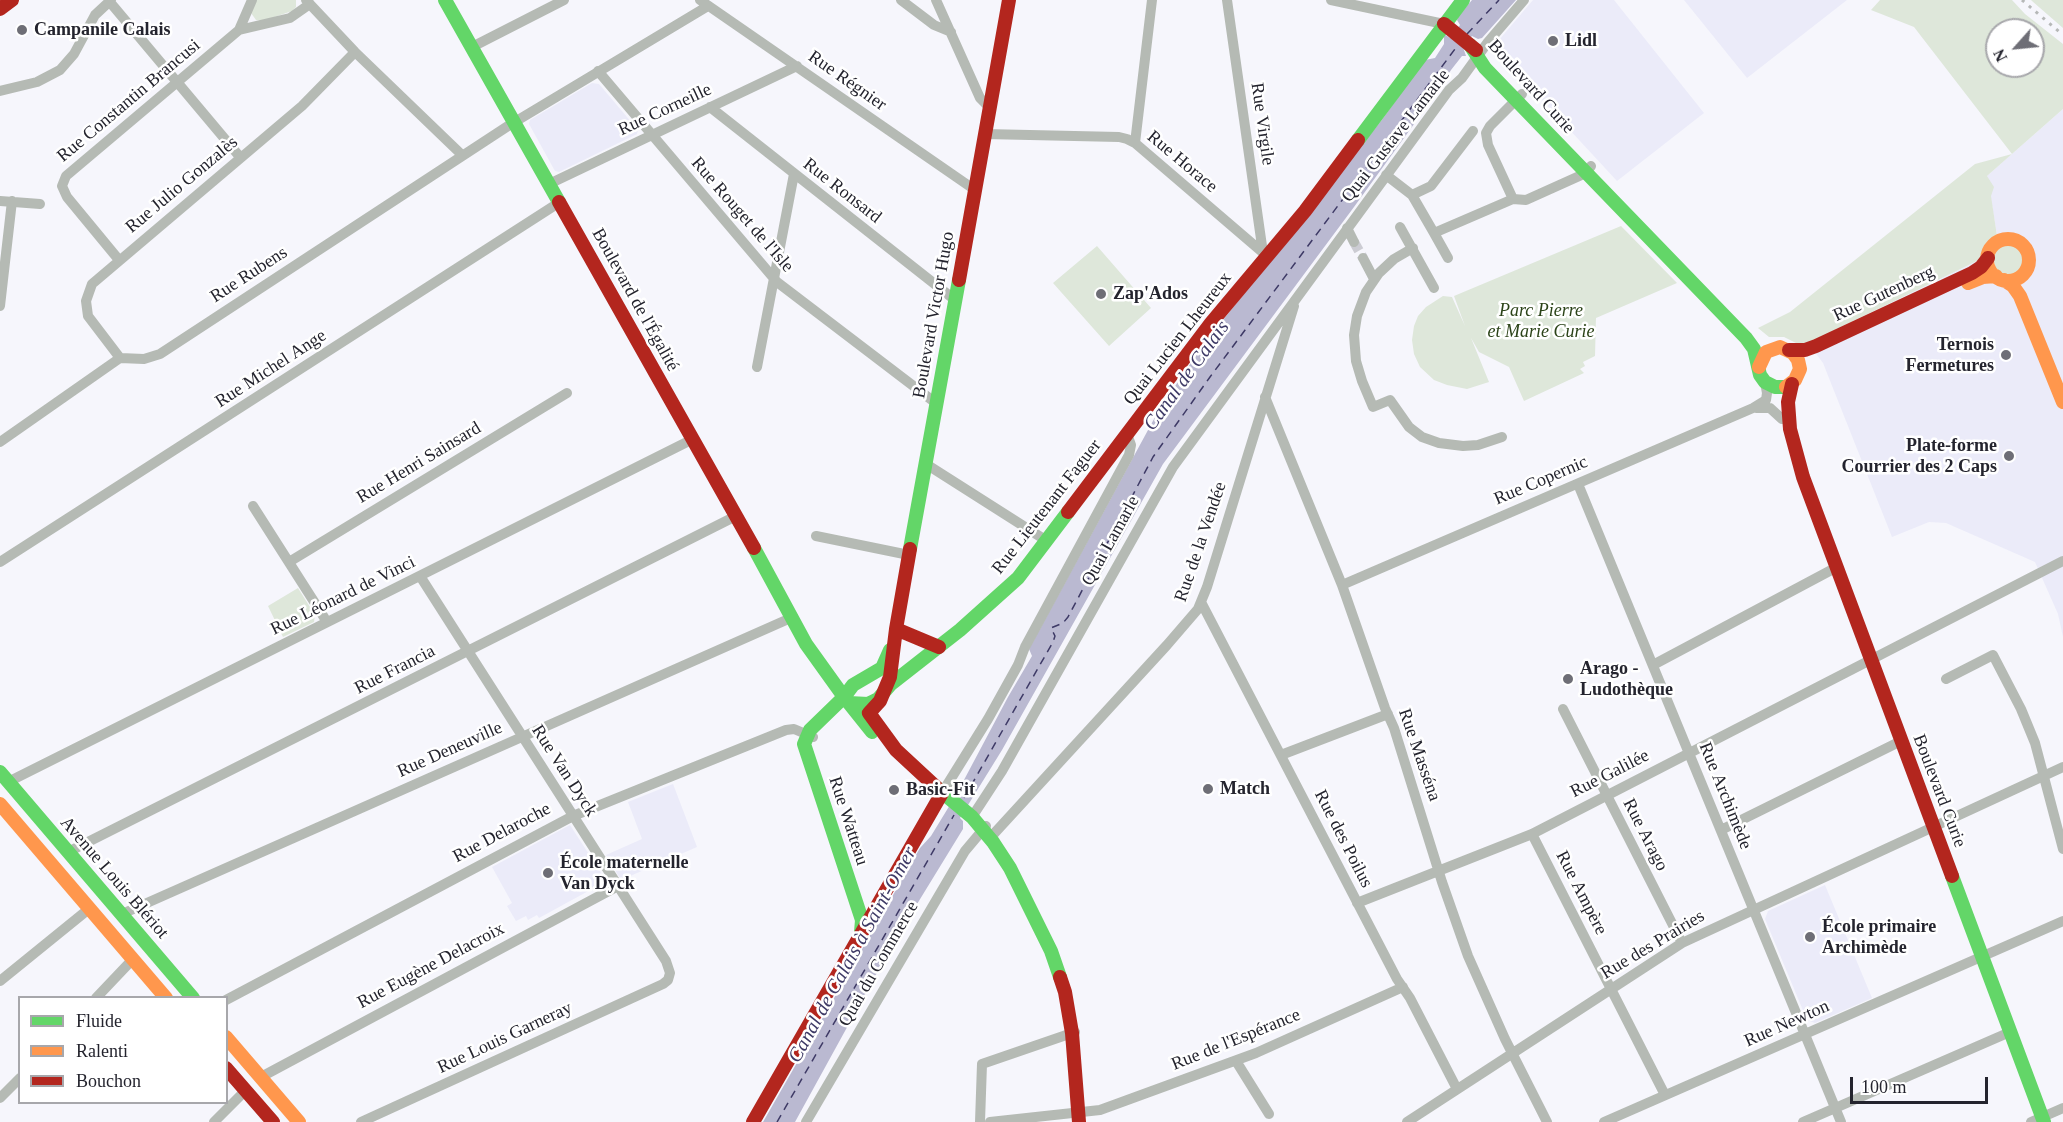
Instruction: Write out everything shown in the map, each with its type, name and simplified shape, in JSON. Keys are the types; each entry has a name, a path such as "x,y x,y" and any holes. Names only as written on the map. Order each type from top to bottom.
{"street":[{"path":"0,9 12,0"},
{"name":"Rue Constantin Brancusi","path":"119,260 67,197 63,182 70,171 239,30 252,0"},
{"name":"Boulevard de l'Égalité","path":"445,0 793,617 893,758 916,779 942,793"},
{"path":"472,47 564,0"},
{"path":"901,0 934,25 951,32"},
{"path":"936,0 980,98 989,107"},
{"name":"Boulevard Victor Hugo","path":"895,633 885,664 854,700 878,705 890,677 895,633 1009,0"},
{"path":"1135,143 1152,0"},
{"name":"Rue Virgile","path":"1227,0 1266,255"},
{"path":"1331,0 1444,24"},
{"name":"Quai Lucien Lheureux","path":"942,793 1018,665 1025,647 1129,455 1131,446 1127,434 1211,323 1312,202 1463,0"},
{"name":"Quai Gustave Lamarle","path":"1298,294 1449,90 1462,78 1476,51 1524,0"},
{"path":"0,91 37,82 60,70 77,49 95,15 110,1 240,157"},
{"path":"308,2 355,52 462,155"},
{"name":"Rue Constantin Brancusi","path":"239,30 290,18 308,2"},
{"name":"Rue Régnier","path":"704,3 975,190"},
{"name":"Rue Rubens","path":"120,358 144,359 160,354 462,155 704,3"},
{"name":"Boulevard Curie","path":"1444,24 1476,51 1746,338 1754,350 1759,367"},
{"name":"Rue Julio Gonzalès","path":"120,358 90,320 86,306 92,284 302,106 355,52"},
{"name":"Rue Corneille","path":"549,184 796,66"},
{"name":"Rue Rouget de l'Isle","path":"598,71 774,279 937,405"},
{"path":"1513,199 1486,136 1488,128 1519,97"},
{"name":"Rue Ronsard","path":"710,107 955,300"},
{"path":"1412,195 1434,184 1473,131"},
{"name":"Rue Horace","path":"985,134 1119,137 1135,143 1266,255"},
{"path":"1434,233 1513,199 1526,200 1589,170"},
{"name":"Boulevard Curie","path":"1589,170 1747,330 1758,340 1783,349"},
{"path":"757,367 794,174"},
{"path":"1386,175 1412,195 1448,258"},
{"path":"0,201 40,204"},
{"path":"0,306 12,201"},
{"name":"Rue Michel Ange","path":"0,562 560,202"},
{"path":"1400,227 1434,288"},
{"path":"1347,228 1354,242"},
{"path":"2000,278 2017,279 2025,272 2028,255 2025,248 2017,241 2007,239 1997,242 1988,258 1990,268 2000,278 2013,286 2020,296 2063,402"},
{"path":"1413,248 1389,263 1374,279 1360,305 1354,335 1358,368 1373,407 1390,400 1409,427 1422,437 1439,443 1478,446 1502,437"},
{"path":"1363,258 1374,279"},
{"name":"Rue Gutenberg","path":"1783,349 1805,350 1815,346 1972,273 1988,258"},
{"path":"2025,272 2027,294 2063,383"},
{"name":"Rue Gutenberg","path":"1799,371 1818,353 1974,280 2000,278"},
{"name":"Rue de la Vendée","path":"989,832 1167,645 1202,602 1298,294"},
{"name":"Quai Lamarle","path":"972,817 1002,771 1166,477 1298,294"},
{"path":"1783,349 1798,360 1799,371 1792,384 1781,388 1768,384 1760,375 1759,367 1765,354 1783,349"},
{"path":"0,442 120,358"},
{"path":"1753,408 1766,400 1768,384"},
{"name":"Boulevard Curie","path":"1768,384 1779,403 1789,444 2010,1032 2039,1120"},
{"name":"Boulevard Curie","path":"1792,384 1788,402 1789,423 1803,477"},
{"name":"Rue Henri Sainsard","path":"289,561 567,393"},
{"name":"Rue Masséna","path":"1265,397 1342,585 1388,714 1468,956 1547,1122"},
{"path":"1753,408 1770,408 1782,419"},
{"name":"Rue Copernic","path":"1342,585 1753,408"},
{"name":"Rue Lieutenant Faguer","path":"884,694 891,684 1010,586 1047,541 1127,434"},
{"name":"Rue Léonard de Vinci","path":"3,780 327,622 693,439"},
{"path":"926,464 1047,541"},
{"name":"Rue Archimède","path":"1578,483 1841,1122"},
{"path":"254,506 327,622"},
{"name":"Rue Francia","path":"68,852 736,516"},
{"path":"816,536 909,555"},
{"name":"Rue Galilée","path":"1357,903 1532,834 2063,561"},
{"path":"1653,665 1837,567"},
{"name":"Rue Van Dyck","path":"420,576 668,965 670,977 663,984"},
{"name":"Rue des Poilus","path":"1202,602 1357,903 1457,1089"},
{"name":"Rue Deneuville","path":"122,914 793,617"},
{"path":"895,633 939,646"},
{"path":"1946,679 1993,655 2027,723 2063,849"},
{"path":"810,735 854,700"},
{"name":"Boulevard de l'Égalité","path":"854,700 896,750 942,793"},
{"name":"Rue Arago","path":"1563,709 1682,943"},
{"path":"1281,755 1388,714"},
{"name":"Rue Delaroche","path":"228,999 573,816 786,730 794,729 810,735"},
{"name":"Rue Watteau","path":"810,735 807,745 808,755 863,923 861,932"},
{"path":"1721,830 1901,741"},
{"name":"Rue des Prairies","path":"1408,1122 1682,943 2063,767"},
{"name":"Avenue Louis Blériot","path":"3,780 191,996"},
{"path":"753,1122 942,793 989,832 1019,865 1043,913 1072,994 1082,1118"},
{"name":"Avenue Louis Blériot","path":"0,804 164,996"},
{"name":"Quai du Commerce","path":"806,1122 964,851 989,832"},
{"name":"Rue Ampère","path":"1532,834 1665,1095"},
{"name":"Rue Eugène Delacroix","path":"261,1077 618,886"},
{"path":"0,981 90,908"},
{"name":"Rue Newton","path":"1604,1122 2063,921"},
{"path":"98,996 133,959"},
{"name":"Rue Louis Garneray","path":"361,1122 663,984"},
{"name":"Rue de l'Espérance","path":"990,1122 1082,1118 1236,1061 1403,987"},
{"path":"980,1122 982,1064 1075,1032"},
{"path":"1803,1122 2010,1032"},
{"path":"228,1039 299,1122"},
{"path":"1236,1061 1269,1114"},
{"path":"228,1070 273,1122"},
{"path":"214,1122 261,1077"},
{"path":"0,1098 18,1080"},
{"path":"2039,1120 2063,1108"}],"shaded area":[{"path":"1533,0 1614,0 1704,113 1617,181 1493,47"},
{"path":"1684,0 1847,0 1747,78"},
{"path":"592,83 599,84 638,130 637,134 559,172 555,171 529,124 530,120"},
{"path":"2063,109 2063,637 2058,614 2035,562 1946,523 1929,522 1892,537 1823,363 1808,343 1979,260 1986,244 1997,235 1987,176"},
{"path":"673,784 697,847 621,880 606,855 642,839 628,802"},
{"name":"École maternelle Van Dyck","path":"570,825 605,879 603,883 539,918 537,915 528,920 526,916 516,921 507,906 512,903 492,867"},
{"name":"École primaire Archimède","path":"1825,885 1872,998 1815,1023 1807,1020 1765,919 1768,911"}],"green space":[{"path":"256,0 296,0 296,7 292,11 263,21 256,20 251,13"},
{"path":"1880,0 2012,0 2030,18 1985,18 1985,78 2045,78 2045,30 2063,44 2063,109 2012,154 1914,27 1871,10"},
{"path":"2063,0 2063,28 2032,1"},
{"path":"2012,154 1987,176 1994,187 1991,196 1997,236 1986,244 1979,260 1808,343 1798,344 1784,337 1769,337 1758,328 1790,312 1975,164"},
{"name":"Parc Pierre et Marie Curie","path":"1621,226 1677,283 1596,318 1595,356 1583,362 1585,366 1580,369 1584,373 1524,401 1509,367 1479,352 1471,338 1489,382 1467,389 1447,385 1434,380 1420,367 1414,354 1412,340 1418,316 1426,307 1443,296 1452,297 1465,326 1454,296"},
{"path":"2009,245 2020,249 2024,260 2020,271 2009,275 1998,271 1994,260 1998,249"},
{"name":"Zap'Ados","path":"1097,246 1151,308 1109,346 1053,283"},
{"path":"298,588 315,615 314,622 283,637 268,606"}],"water":[{"name":"Canal de Calais","path":"1472,0 1516,0 1482,38 1472,36 1463,47 1466,56 1462,56 1451,70 1354,207 1163,464 1002,750 960,818 963,821 963,829 895,940 795,1122 763,1122 920,848 931,836 956,795 1032,656 1029,649 1160,408 1204,344 1381,121 1425,60 1435,58 1444,44 1444,34 1450,38 1460,25 1458,17"}],"ferry route":[{"path":"1467,34 1499,0"},
{"path":"964,798 1053,642 1055,636 1051,628 1063,623 1068,617 1153,457 1458,45"},
{"path":"777,1122 954,815"}],"tunnel":[{"path":"1354,242 1363,258"}],"railway":[{"path":"2022,0 2063,35"}],"traffic: fast":[{"path":"445,0 559,202"},
{"path":"1358,140 1463,0"},
{"path":"1470,45 1485,68 1746,338 1754,349 1760,375 1765,382 1775,387 1786,387"},
{"path":"910,549 959,280"},
{"path":"849,703 868,704 878,699 891,684 960,630 1018,578 1068,512"},
{"path":"754,548 806,644 844,697 810,730 804,744 862,920 861,932"},
{"path":"872,732 844,697 853,685 882,668 890,650"},
{"path":"0,772 191,996"},
{"path":"937,788 972,817 993,842 1010,868 1051,951 1060,977"},
{"path":"1952,876 2044,1122"}],"traffic: slow":[{"path":"2008,239 2023,245 2029,260 2023,275 2008,281 1993,275 1987,260 1993,245 2008,239"},
{"path":"1968,283 1983,277 1996,276"},
{"path":"2004,280 2013,286 2020,296 2063,402"},
{"path":"1759,367 1766,352 1780,347 1793,353 1800,369 1795,380 1786,387"},
{"path":"0,804 164,996"},
{"path":"228,1039 299,1122"}],"traffic: jam":[{"path":"0,9 12,0"},
{"path":"959,280 1009,0"},
{"path":"1444,24 1476,50"},
{"path":"1068,512 1211,323 1305,211 1358,140"},
{"path":"559,202 754,548"},
{"path":"1789,350 1805,350 1816,346 1972,273 1988,258"},
{"path":"1792,384 1788,402 1790,429 1803,477 1952,876"},
{"path":"910,549 890,677 880,701 869,713 896,750 937,788"},
{"path":"896,629 939,647"},
{"path":"753,1122 942,793"},
{"path":"1060,977 1072,1033 1079,1122"},
{"path":"228,1070 273,1122"}],"place":[{"name":"Campanile Calais","path":"22,30"},
{"name":"Lidl","path":"1553,41"},
{"name":"Zap'Ados","path":"1101,294"},
{"name":"Ternois Fermetures","path":"2006,355"},
{"name":"Plate-forme Courrier des 2 Caps","path":"2009,456"},
{"name":"Arago - Ludothèque","path":"1568,679"},
{"name":"Match","path":"1208,789"},
{"name":"Basic-Fit","path":"894,790"},
{"name":"École maternelle Van Dyck","path":"548,873"},
{"name":"École primaire Archimède","path":"1810,937"}],"water label":[{"name":"Canal de Calais à Saint-Omer","path":"853,955"}]}
